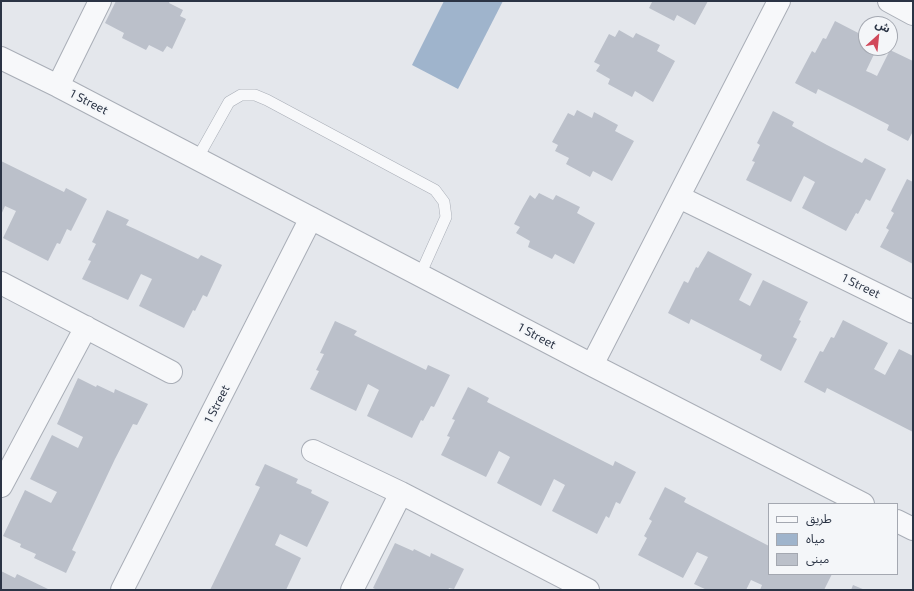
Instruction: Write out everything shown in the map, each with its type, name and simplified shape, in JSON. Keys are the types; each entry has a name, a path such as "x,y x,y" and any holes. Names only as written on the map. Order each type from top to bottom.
{"street":[{"name":"1 Street","path":"58,86 100,1"},
{"path":"592,365 779,1"},
{"path":"888,1 913,14"},
{"name":"1 Street","path":"1,58 58,86 592,365 861,503"},
{"name":"1 Street","path":"679,197 913,312"},
{"name":"1 Street","path":"122,590 311,218"},
{"path":"1,283 171,372"},
{"path":"1,486 86,327"},
{"path":"313,451 401,493 588,590"},
{"path":"352,590 401,493"},
{"path":"898,522 913,530"}],"lane":[{"path":"196,159 229,102 241,95 255,95 267,100 435,190 444,202 446,216 420,275"}],"water":[{"path":"444,1 503,1 458,89 412,65"}],"building":[{"path":"116,1 170,1 169,3 183,10 180,16 186,19 172,49 167,46 163,52 149,45 146,50 122,38 124,33 105,23"},
{"path":"650,1 708,1 695,25 677,15 674,21 649,8 652,2"},
{"path":"835,21 858,33 858,56 873,56 866,71 877,76 887,56 898,56 898,54 913,61 913,131 908,141 887,130 889,125 854,107 818,89 816,94 795,83 812,51 815,53 823,38 826,39"},
{"path":"619,30 633,38 636,33 660,45 657,51 675,61 653,102 635,91 632,97 608,84 610,79 596,71 600,65 594,62 609,34 615,37"},
{"path":"577,110 592,118 594,112 618,125 615,131 634,141 612,181 593,171 590,177 566,164 569,158 555,151 558,145 552,142 568,113 574,116"},
{"path":"773,111 794,122 792,126 862,163 865,158 886,169 870,201 866,199 846,231 802,208 815,182 804,176 791,202 746,180 755,162 752,161 760,145 757,143"},
{"path":"1,161 64,192 66,188 87,199 71,231 67,229 60,244 57,243 48,261 3,238 16,211 5,206 1,215"},
{"path":"907,179 913,182 913,264 880,247 889,230 886,228 894,213 891,211"},
{"path":"539,193 553,200 556,195 580,207 577,213 595,223 574,264 555,254 552,259 528,247 530,241 516,233 520,227 514,224 530,195 535,199"},
{"path":"107,210 129,220 126,225 198,259 201,255 222,265 207,297 203,295 184,328 139,306 152,279 141,274 128,300 82,279 91,261 88,260 96,244 92,242"},
{"path":"708,251 752,274 739,300 750,306 763,280 808,302 793,337 797,339 781,371 760,360 762,355 691,319 689,324 668,313 684,281 688,283 696,267 698,268"},
{"path":"843,320 888,343 874,369 885,375 899,349 913,356 913,432 827,388 825,393 804,382 820,351 823,352 831,337 834,338"},
{"path":"335,321 357,331 354,335 426,370 428,365 450,375 434,407 431,406 423,421 421,420 412,438 367,416 379,390 368,384 356,411 310,389 319,371 316,370 324,354 320,353"},
{"path":"78,378 96,387 97,385 114,393 115,389 148,404 137,425 133,424 115,459 72,550 76,552 66,573 34,558 36,554 20,547 21,544 3,536 25,490 51,503 57,492 30,479 52,435 78,448 83,437 57,424"},
{"path":"468,387 489,398 487,402 605,462 613,466 615,461 636,472 620,504 616,502 609,518 606,516 597,534 552,511 565,485 554,479 541,506 497,483 510,457 499,451 486,477 441,455 450,437 447,436 455,420 452,419"},
{"path":"265,464 298,479 296,483 312,490 311,493 329,502 307,547 280,534 275,545 301,558 286,590 210,590 260,487 255,485"},
{"path":"665,487 686,498 684,502 768,545 768,575 832,575 824,590 760,590 762,585 751,580 746,590 707,590 694,584 708,557 697,552 683,578 638,555 647,538 644,536 652,521 649,519"},
{"path":"395,543 413,551 414,549 430,557 431,553 464,569 454,589 377,590 373,588"},
{"path":"1,571 15,578 17,574 50,590 1,590"},
{"path":"853,585 865,590 851,590"}]}
